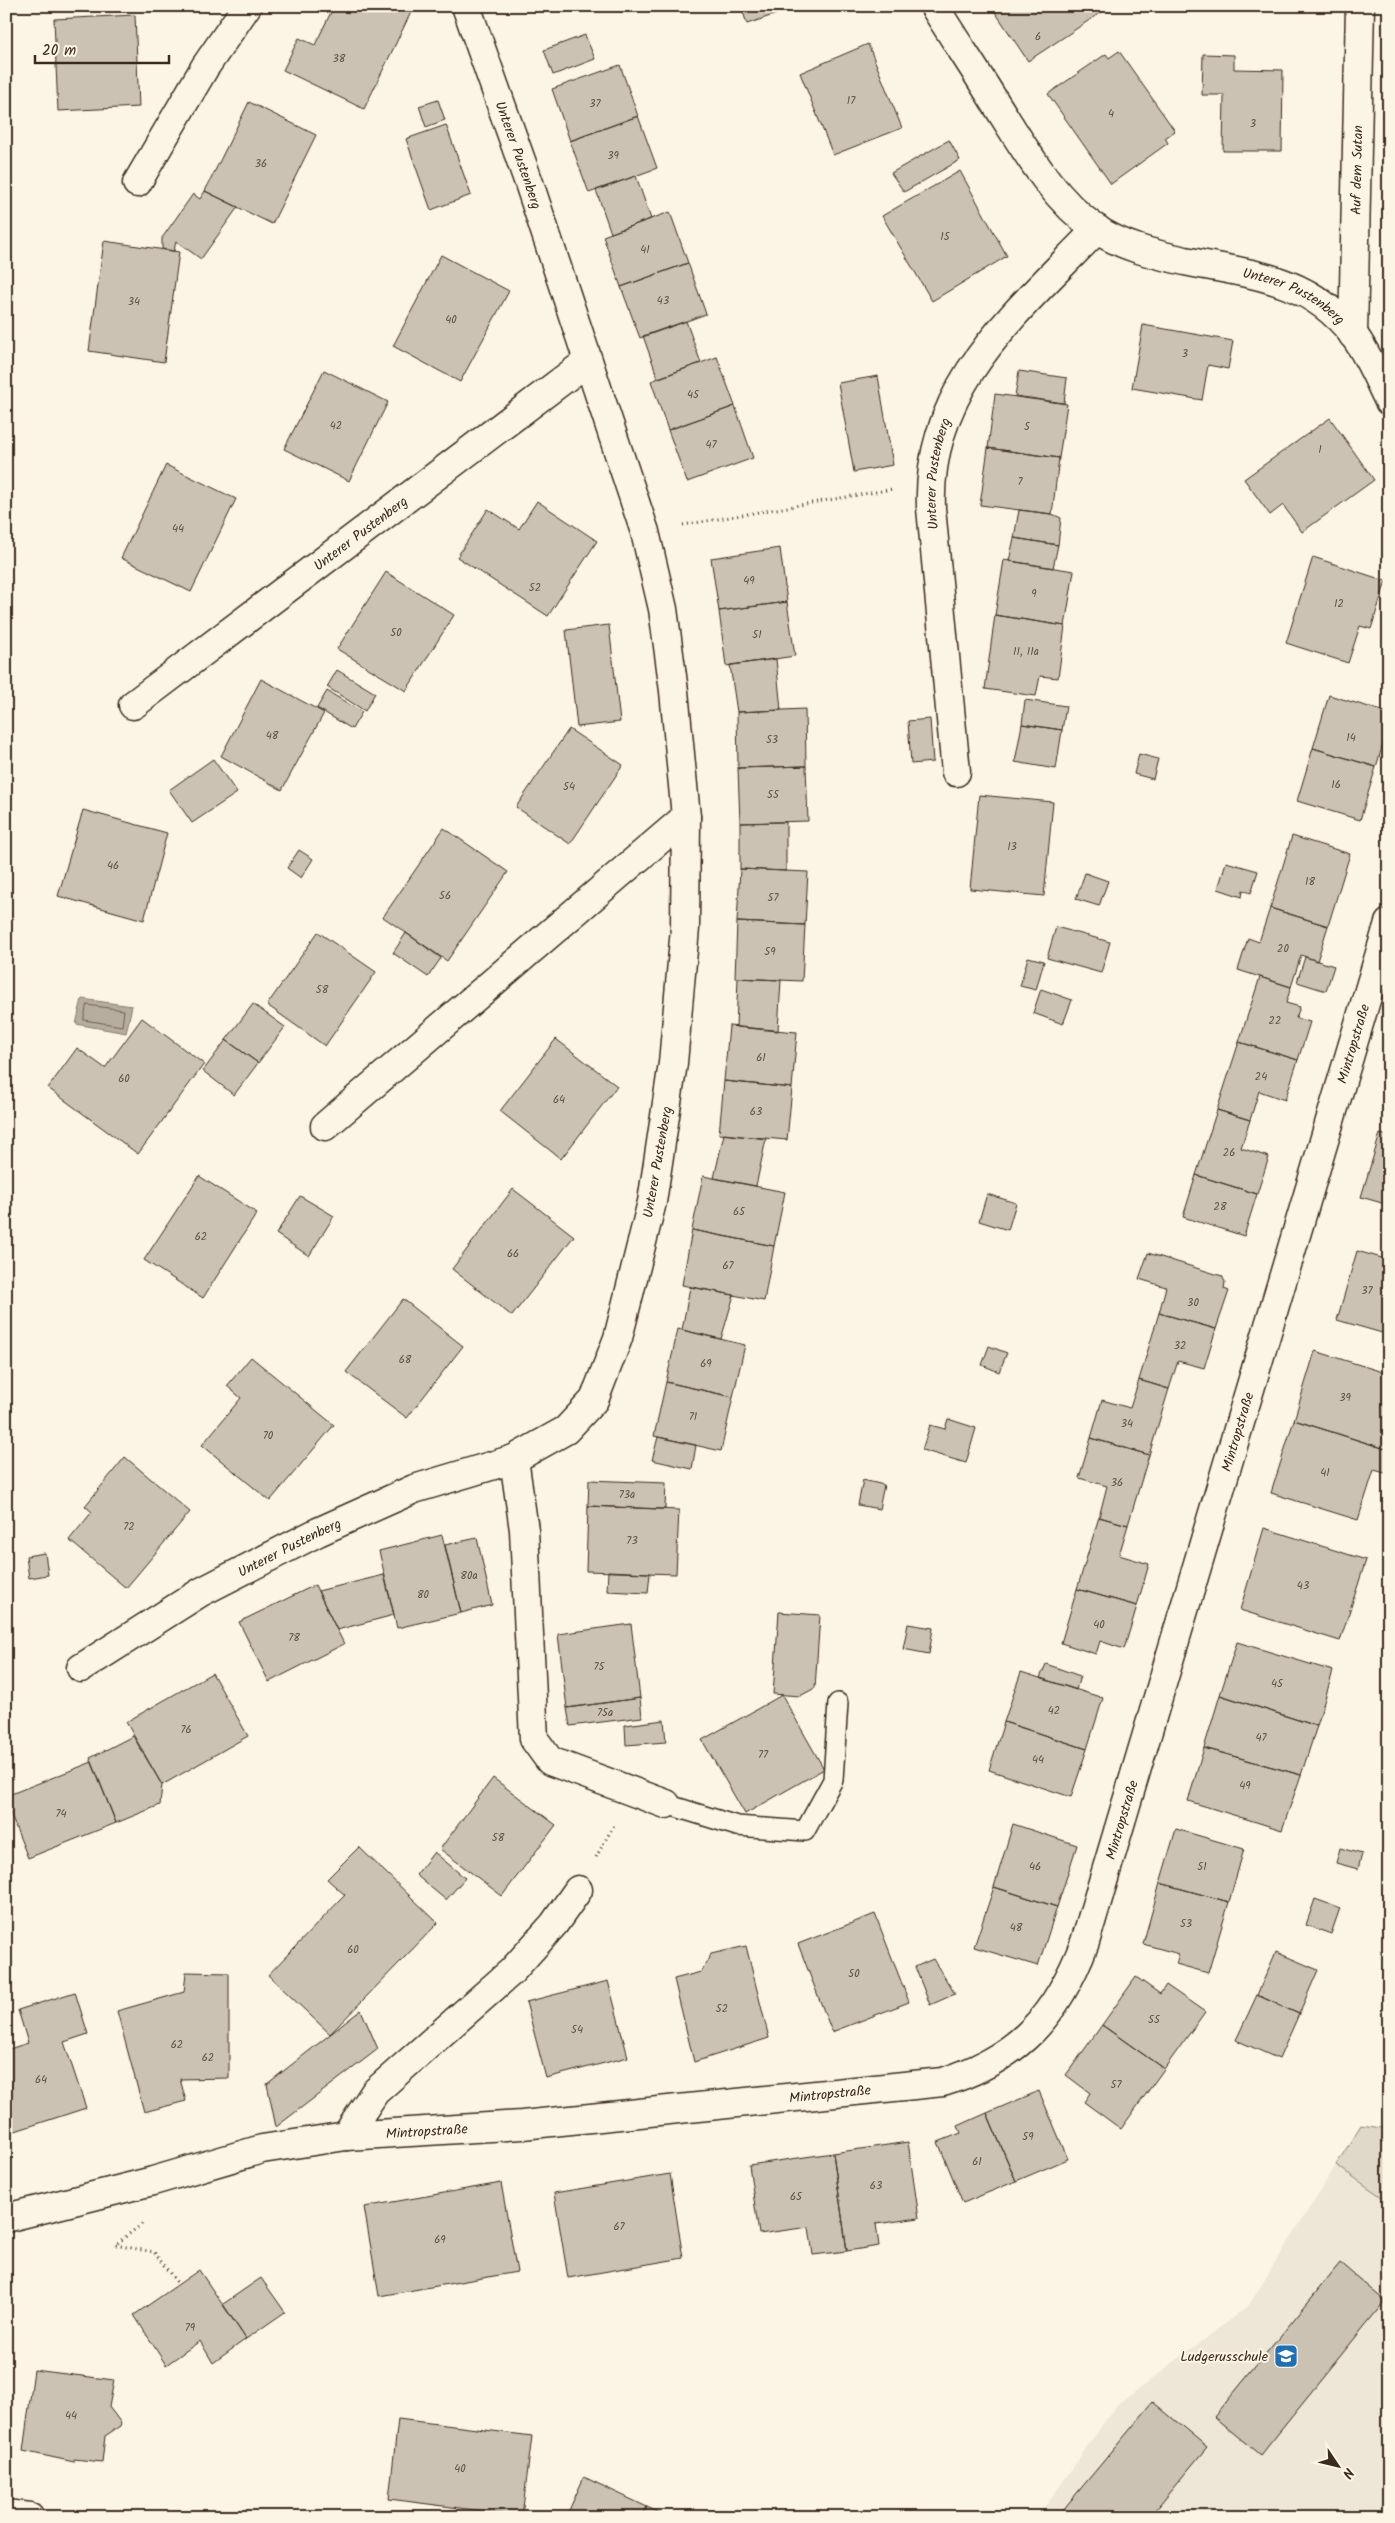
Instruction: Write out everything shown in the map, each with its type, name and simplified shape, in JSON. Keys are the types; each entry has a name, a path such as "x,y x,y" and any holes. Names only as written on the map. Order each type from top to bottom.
{"street":[{"path":"138,183 205,67 247,6"},
{"name":"Unterer Pustenberg","path":"81,1668 200,1592 318,1532 414,1489 514,1459 566,1430 594,1400 618,1338 652,1202 673,1063 685,928 686,817 674,691 663,609 645,532 530,183 466,6"},
{"name":"Unterer Pustenberg","path":"934,6 1050,182 1070,207 1097,229 1123,243 1148,252 1254,273 1290,285 1322,303 1353,334 1389,401"},
{"name":"Auf dem Sutan","path":"1353,334 1360,6"},
{"name":"Unterer Pustenberg","path":"956,772 938,593 930,482 939,434 949,408 981,352 1097,229"},
{"name":"Unterer Pustenberg","path":"134,705 588,361"},
{"path":"324,1126 686,817"},
{"name":"Mintropstraße","path":"6,2218 153,2181 262,2149 346,2136 522,2125 943,2082 982,2068 1002,2057 1038,2025 1071,1975 1088,1933 1389,923"},
{"path":"514,1459 524,1530 534,1739 550,1761 666,1804"},
{"path":"346,2136 375,2092 512,1972 554,1924 578,1890"},
{"path":"6,2514 30,2517"}],"lane":[{"path":"666,1804 737,1826 805,1831 833,1780 838,1703"}],"path":[{"path":"645,532 930,482"},
{"path":"578,1890 632,1792"},
{"path":"145,2222 115,2245 154,2252 178,2284"}],"shaded area":[{"name":"Ludgerusschule","path":"1361,2125 1389,2129 1389,2517 1038,2517 1115,2407 1249,2305"},
{"path":"1361,2125 1389,2129 1389,2202 1336,2165"}],"water":[{"path":"82,999 132,1006 126,1033 76,1024"}],"building":[{"path":"334,6 414,6 364,109 283,70 299,38 315,45"},
{"path":"741,6 800,6 747,24"},
{"path":"991,6 1099,6 1103,11 1028,61"},
{"path":"1268,6 1324,6 1324,9"},
{"path":"135,15 139,107 58,111 54,19"},
{"path":"585,35 595,59 553,75 544,50"},
{"path":"868,44 902,128 833,155 800,73"},
{"path":"1119,51 1175,131 1165,138 1168,143 1111,184 1048,94 1106,54 1109,58"},
{"path":"1203,54 1234,55 1234,69 1283,70 1282,151 1223,151 1224,95 1202,95"},
{"path":"620,65 638,116 570,141 552,89"},
{"path":"438,100 445,120 426,127 419,106"},
{"path":"249,102 316,135 272,224 205,191"},
{"path":"638,116 657,168 589,193 570,141"},
{"path":"446,125 471,195 431,210 406,139"},
{"path":"949,140 960,160 904,192 891,173"},
{"path":"960,171 1007,256 932,301 882,216"},
{"path":"636,176 651,219 611,233 596,190"},
{"path":"205,191 238,207 201,259 176,241 174,251 162,249 162,238 193,194 200,199"},
{"path":"670,212 688,263 621,287 603,236"},
{"path":"104,241 179,252 164,362 89,351"},
{"path":"441,255 509,291 460,382 393,346"},
{"path":"688,263 706,314 640,338 621,287"},
{"path":"686,321 701,363 658,378 643,336"},
{"path":"1143,325 1233,341 1228,369 1208,365 1202,400 1132,388"},
{"path":"717,357 735,406 668,430 651,381"},
{"path":"324,370 388,402 349,481 284,449"},
{"path":"1019,371 1067,378 1064,403 1015,396"},
{"path":"878,376 893,465 854,472 838,383"},
{"path":"995,394 1067,404 1059,458 988,448"},
{"path":"735,406 753,458 687,482 668,430"},
{"path":"1330,418 1374,480 1302,532 1283,505 1270,515 1244,479"},
{"path":"988,448 1059,458 1052,514 980,505"},
{"path":"166,465 236,499 191,592 121,558"},
{"path":"537,501 597,541 548,616 457,557 488,509 519,529"},
{"path":"1019,510 1052,514 1061,518 1058,545 1014,538"},
{"path":"1014,538 1058,545 1053,568 1009,561"},
{"path":"780,548 787,602 719,611 711,558"},
{"path":"1313,557 1386,581 1371,629 1360,626 1348,663 1286,643"},
{"path":"1004,560 1074,571 1065,626 995,615"},
{"path":"386,572 454,615 406,691 337,649"},
{"path":"787,602 795,656 726,666 719,611"},
{"path":"995,615 1065,626 1058,678 1040,676 1036,696 985,689"},
{"path":"609,625 620,722 577,727 566,630"},
{"path":"776,659 781,710 737,712 730,665"},
{"path":"337,670 375,693 365,711 327,687"},
{"path":"261,679 324,713 282,790 221,756"},
{"path":"327,691 362,712 352,729 317,708"},
{"path":"1329,695 1389,713 1389,725 1376,767 1313,748"},
{"path":"1025,700 1066,706 1062,730 1022,724"},
{"path":"805,709 806,766 738,768 737,712"},
{"path":"930,719 933,762 911,764 908,721"},
{"path":"1022,724 1062,730 1056,769 1015,762"},
{"path":"569,729 623,765 570,844 516,807"},
{"path":"1313,748 1376,767 1360,820 1297,801"},
{"path":"1139,754 1158,759 1153,779 1134,774"},
{"path":"213,759 237,793 192,823 169,790"},
{"path":"806,766 808,821 740,823 738,768"},
{"path":"979,795 1053,802 1044,896 970,889"},
{"path":"83,810 167,833 144,920 58,896"},
{"path":"786,822 786,871 740,869 740,823"},
{"path":"444,828 508,872 447,961 383,917"},
{"path":"1292,836 1350,854 1328,926 1270,908"},
{"path":"299,850 313,859 301,878 287,868"},
{"path":"1226,862 1258,871 1251,893 1243,890 1242,897 1218,889"},
{"path":"740,869 808,872 805,925 737,922"},
{"path":"1085,873 1108,881 1099,906 1076,899"},
{"path":"1270,908 1328,926 1317,961 1301,955 1291,987 1238,970 1248,938 1259,942"},
{"path":"737,922 805,925 802,981 735,978"},
{"path":"1056,927 1110,942 1101,973 1047,958"},
{"path":"318,932 376,972 325,1046 267,1005"},
{"path":"406,933 441,958 428,977 393,953"},
{"path":"1028,957 1044,961 1036,990 1020,986"},
{"path":"1305,957 1334,966 1326,991 1297,982"},
{"path":"1260,977 1291,987 1286,1003 1300,1007 1296,1018 1310,1022 1298,1060 1239,1042"},
{"path":"738,978 781,980 778,1031 736,1027"},
{"path":"1041,989 1072,1000 1063,1024 1033,1013"},
{"path":"253,1004 285,1027 258,1063 226,1040"},
{"path":"142,1018 204,1064 138,1154 48,1088 77,1048 105,1068"},
{"path":"729,1026 797,1032 792,1088 724,1081"},
{"path":"556,1039 617,1086 561,1159 500,1111"},
{"path":"226,1040 258,1063 234,1095 203,1071"},
{"path":"1239,1042 1298,1060 1285,1100 1259,1091 1250,1120 1217,1110"},
{"path":"724,1081 792,1088 787,1140 719,1134"},
{"path":"1217,1110 1250,1120 1241,1148 1269,1157 1257,1194 1196,1175"},
{"path":"724,1134 766,1139 756,1186 714,1178"},
{"path":"1380,1134 1389,1136 1389,1205 1361,1197"},
{"path":"1196,1175 1257,1194 1244,1236 1183,1217"},
{"path":"199,1176 257,1213 203,1298 144,1260"},
{"path":"703,1176 785,1192 774,1246 692,1230"},
{"path":"513,1189 574,1236 512,1316 452,1269"},
{"path":"987,1194 1016,1203 1008,1230 979,1221"},
{"path":"300,1196 334,1216 309,1256 276,1234"},
{"path":"692,1230 774,1246 764,1301 682,1285"},
{"path":"1357,1251 1389,1260 1389,1335 1337,1320"},
{"path":"1148,1253 1222,1276 1225,1282 1224,1289 1229,1291 1216,1329 1159,1313 1166,1287 1139,1279"},
{"path":"690,1287 734,1295 721,1339 682,1330"},
{"path":"403,1299 463,1346 407,1418 346,1372"},
{"path":"1159,1313 1216,1329 1204,1368 1178,1361 1169,1389 1139,1380"},
{"path":"678,1329 745,1345 733,1397 666,1382"},
{"path":"989,1346 1007,1353 999,1372 982,1365"},
{"path":"1315,1351 1389,1374 1389,1450 1294,1420"},
{"path":"251,1357 334,1425 270,1501 202,1445 241,1398 227,1386"},
{"path":"1139,1380 1169,1389 1149,1455 1091,1438 1102,1400 1130,1408"},
{"path":"666,1382 733,1397 721,1451 654,1436"},
{"path":"948,1419 976,1428 966,1463 922,1450 930,1425 945,1429"},
{"path":"1294,1420 1389,1450 1389,1474 1374,1470 1358,1520 1271,1493"},
{"path":"658,1437 696,1445 692,1469 652,1460"},
{"path":"1091,1438 1149,1455 1128,1525 1099,1517 1107,1486 1079,1478"},
{"path":"125,1457 190,1512 126,1588 69,1540 92,1512 85,1506"},
{"path":"589,1480 666,1483 665,1509 588,1506"},
{"path":"863,1480 884,1485 879,1509 858,1505"},
{"path":"588,1506 679,1510 676,1574 586,1571"},
{"path":"1099,1517 1128,1525 1119,1555 1149,1564 1137,1606 1077,1589"},
{"path":"1264,1528 1366,1560 1340,1641 1240,1610"},
{"path":"442,1535 461,1613 397,1628 379,1551"},
{"path":"477,1538 492,1605 461,1613 445,1545"},
{"path":"45,1553 48,1575 29,1578 26,1556"},
{"path":"608,1571 650,1573 648,1593 607,1591"},
{"path":"384,1575 394,1615 337,1630 318,1591"},
{"path":"315,1585 344,1644 269,1682 239,1622"},
{"path":"1077,1589 1137,1606 1124,1649 1100,1641 1096,1654 1061,1643"},
{"path":"779,1612 820,1615 815,1688 800,1696 773,1694"},
{"path":"631,1624 640,1698 567,1708 558,1634"},
{"path":"908,1624 933,1628 929,1654 903,1649"},
{"path":"1237,1642 1333,1671 1317,1726 1220,1695"},
{"path":"1046,1664 1080,1676 1076,1690 1040,1678"},
{"path":"1021,1672 1103,1698 1087,1749 1004,1722"},
{"path":"212,1673 248,1736 162,1785 126,1722"},
{"path":"782,1695 824,1769 745,1814 702,1740"},
{"path":"1220,1695 1317,1726 1301,1775 1204,1748"},
{"path":"640,1698 642,1717 570,1726 567,1708"},
{"path":"664,1720 666,1742 626,1745 625,1725"},
{"path":"1004,1722 1087,1749 1071,1797 989,1770"},
{"path":"133,1736 162,1785 160,1805 116,1823 90,1758"},
{"path":"1204,1748 1301,1775 1282,1830 1188,1801"},
{"path":"92,1762 116,1823 28,1858 6,1803 6,1796"},
{"path":"493,1778 556,1825 502,1896 440,1849"},
{"path":"1013,1824 1077,1845 1057,1907 994,1887"},
{"path":"1176,1829 1244,1849 1229,1902 1160,1883"},
{"path":"359,1847 438,1923 330,2034 268,1975 345,1895 327,1879"},
{"path":"1340,1848 1362,1854 1358,1869 1336,1863"},
{"path":"434,1852 465,1878 446,1900 416,1875"},
{"path":"1160,1883 1229,1902 1208,1973 1176,1964 1179,1954 1143,1944"},
{"path":"994,1887 1057,1907 1038,1966 974,1947"},
{"path":"1315,1899 1340,1908 1331,1934 1306,1925"},
{"path":"875,1914 909,2002 832,2032 798,1944"},
{"path":"746,1946 769,2038 694,2062 674,1979 701,1972 711,1954"},
{"path":"1276,1952 1318,1970 1299,2014 1257,1995"},
{"path":"933,1959 955,1994 930,2005 915,1967"},
{"path":"186,1972 229,1973 229,2078 180,2079 186,2101 144,2112 117,2011 184,1992"},
{"path":"1136,1977 1160,1994 1166,1985 1205,2012 1164,2069 1102,2025"},
{"path":"608,1981 628,2057 546,2078 526,2002"},
{"path":"75,1992 88,2034 64,2042 86,2108 6,2134 6,2050 28,2043 18,2010"},
{"path":"1257,1995 1299,2014 1279,2059 1236,2040"},
{"path":"361,2010 378,2049 276,2127 267,2084"},
{"path":"1102,2025 1164,2069 1121,2129 1084,2102 1090,2093 1066,2075"},
{"path":"1039,2091 1068,2159 1016,2181 987,2113"},
{"path":"987,2113 1016,2181 963,2203 938,2142 961,2133 958,2126"},
{"path":"908,2142 919,2218 876,2224 879,2246 847,2251 833,2153"},
{"path":"833,2153 847,2251 813,2255 809,2227 759,2234 749,2165"},
{"path":"670,2174 683,2258 568,2278 554,2193"},
{"path":"501,2183 517,2272 379,2296 364,2207"},
{"path":"1340,2263 1385,2301 1260,2455 1214,2417"},
{"path":"199,2270 246,2339 213,2363 200,2341 166,2365 134,2315"},
{"path":"261,2278 285,2312 246,2339 223,2304"},
{"path":"34,2370 114,2380 109,2407 121,2423 120,2426 105,2436 102,2462 74,2459 74,2462 23,2451"},
{"path":"1153,2402 1207,2447 1149,2517 1057,2517"},
{"path":"398,2419 532,2436 522,2516 389,2499"},
{"path":"584,2477 647,2507 642,2517 566,2517"},
{"path":"647,2507 668,2517 642,2517"}],"place":[{"name":"Ludgerusschule","path":"1286,2356"}]}
